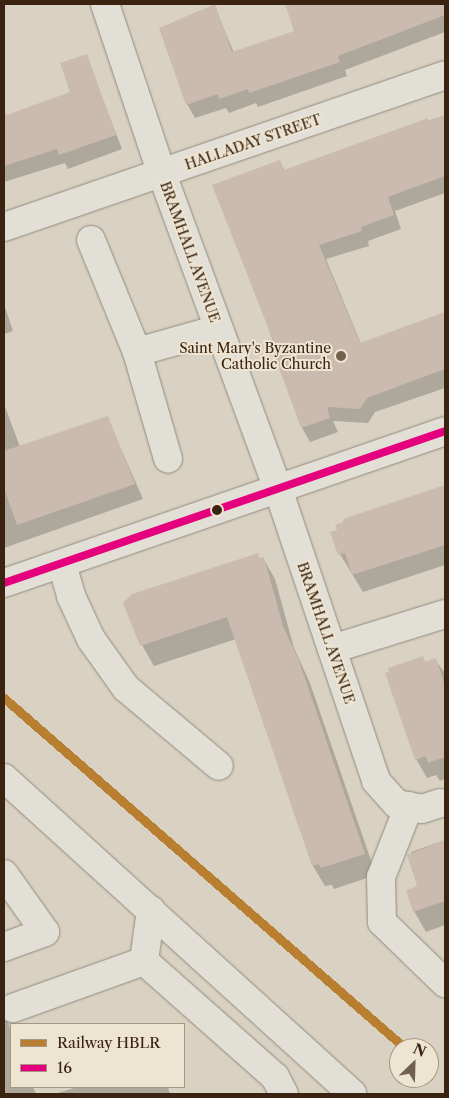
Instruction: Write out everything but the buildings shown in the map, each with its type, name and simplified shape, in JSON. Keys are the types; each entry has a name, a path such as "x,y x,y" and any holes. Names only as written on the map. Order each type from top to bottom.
{"street":[{"name":"BRAMHALL AVENUE","path":"105,4 162,174 278,489 376,781 403,805"},
{"name":"HALLADAY STREET","path":"4,227 445,75"},
{"path":"91,240 138,352 168,459"},
{"path":"138,352 219,329"},
{"path":"4,584 445,431"},
{"path":"62,564 72,596 91,639 126,688 219,766"},
{"path":"332,649 445,614"},
{"path":"4,778 352,1094"},
{"path":"440,803 422,809 403,805 381,877 382,922 445,984"},
{"path":"4,874 45,932 4,947"},
{"path":"144,961 151,910"},
{"path":"12,1008 144,961"},
{"path":"144,961 275,1077 284,1094"}],"rail line":[{"name":"HBLR","path":"4,698 394,1038"}],"transit line":[{"name":"16","path":"4,583 445,431"}],"place":[{"name":"Saint Mary's Byzantine Catholic Church","path":"341,356"}]}
